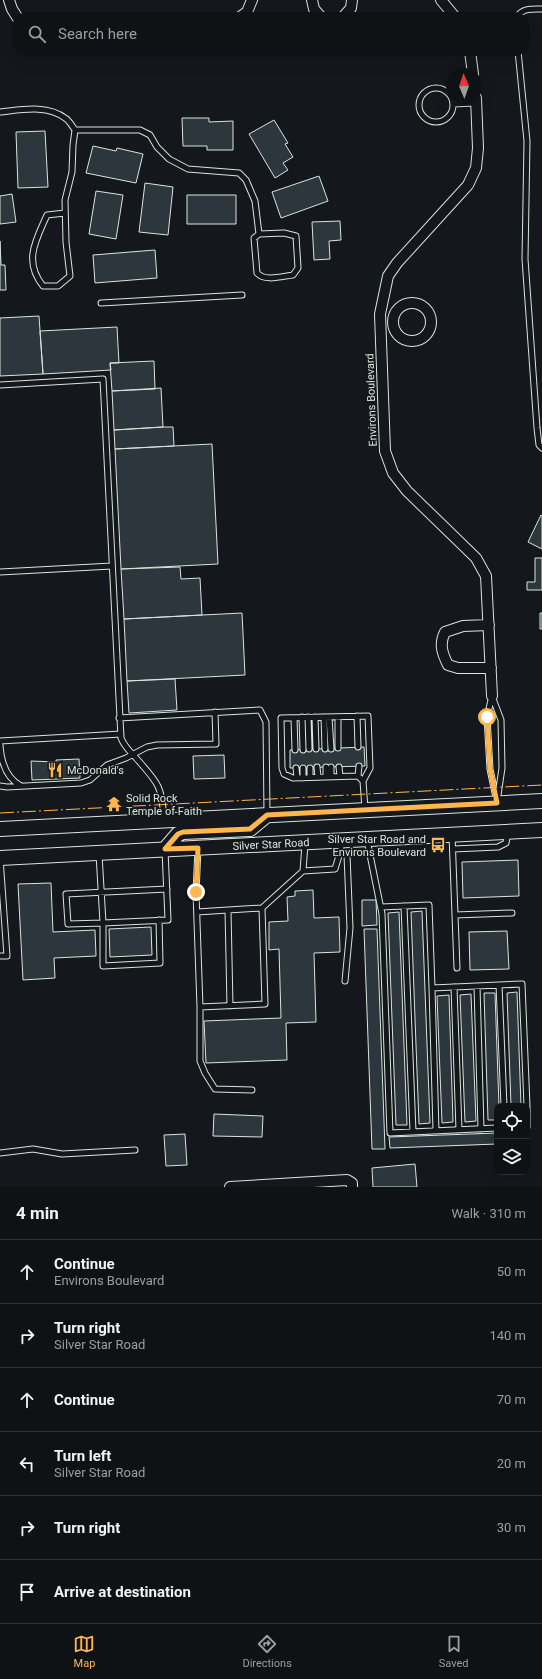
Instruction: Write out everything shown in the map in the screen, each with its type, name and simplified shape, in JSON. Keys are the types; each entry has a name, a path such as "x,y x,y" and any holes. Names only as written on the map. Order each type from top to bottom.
{"main road":[{"path":"0,829 542,801"},
{"path":"165,849 178,834 183,832 250,829 267,815"},
{"name":"Silver Star Road","path":"0,858 305,842 343,845 367,839 542,830"}],"street":[{"path":"9,0 14,12"},
{"path":"247,12 252,0"},
{"path":"312,0 314,9 317,12"},
{"path":"347,12 351,8 352,0"},
{"path":"441,0 451,12"},
{"path":"471,56 472,68"},
{"name":"Environs Boulevard","path":"476,104 478,148 476,168 468,184 396,263 388,276 380,314 380,325 385,451 393,473 407,491 476,558 486,576 492,696"},
{"path":"380,325 393,325"},
{"path":"489,625 463,626 446,632 442,638 441,650 448,664 458,668 491,668"},
{"path":"230,1187 307,1185 347,1180 352,1183 352,1187"}],"lane":[{"path":"522,12 527,9 542,9"},
{"path":"518,56 527,141 526,259 537,428 539,445 542,448"},
{"path":"435,88 442,89 448,93 454,104 453,111 449,116 444,121 438,122 425,118 421,113 419,106 420,100 424,94 435,88"},
{"path":"0,112 27,109 46,110 65,117 75,130 72,172 65,200 66,242 70,276 58,286 43,286 35,277 32,257 36,240 47,215 65,213"},
{"path":"75,130 140,130 150,136 169,159 188,169 239,173 246,180 255,200 259,234"},
{"path":"284,233 296,236 298,268 293,275 273,278 260,276 257,273 254,238 259,234 284,233"},
{"path":"101,303 242,295"},
{"path":"0,385 103,379 119,718 122,742 160,787 163,800 164,820"},
{"path":"0,572 112,566"},
{"name":"Environs Boulevard","path":"492,696 501,720 502,768 497,803"},
{"name":"Environs Boulevard","path":"492,696 487,717 490,769 497,803"},
{"path":"119,718 260,710 266,722 267,815"},
{"path":"0,786 85,782 94,777 107,765 152,746 216,744 216,712"},
{"path":"357,716 358,747"},
{"path":"363,781 358,776 293,778 284,774 282,768 281,718 368,716 370,768 363,781 365,810"},
{"path":"305,717 309,749"},
{"path":"302,750 305,717"},
{"path":"315,717 316,749"},
{"path":"326,717 328,749"},
{"path":"338,717 338,748"},
{"path":"294,718 295,750"},
{"path":"0,741 121,734"},
{"path":"0,744 3,763 11,779 22,786"},
{"path":"358,776 359,766"},
{"path":"317,767 318,777"},
{"path":"328,767 329,776"},
{"path":"339,767 340,776"},
{"path":"296,768 297,778"},
{"path":"303,768 303,778"},
{"path":"310,768 310,777"},
{"path":"453,849 498,847 506,843 508,831"},
{"path":"452,834 457,968"},
{"path":"367,839 381,907 390,1133 494,1128"},
{"path":"303,871 305,842"},
{"path":"196,912 262,908 303,871 335,870 343,845"},
{"path":"343,845 347,855 350,928 345,981"},
{"path":"198,848 196,912 200,1007 200,1061 205,1073 215,1089 252,1090"},
{"path":"165,849 168,920 68,924 66,894 166,889"},
{"path":"99,853 104,966 160,963 159,920"},
{"path":"0,858 7,956 0,956"},
{"path":"381,907 429,905 436,1131"},
{"path":"404,906 413,1132"},
{"path":"200,1007 265,1004 262,908"},
{"path":"228,910 230,1006"},
{"path":"455,915 512,913"},
{"path":"432,988 522,984 527,1103"},
{"path":"499,985 504,1103"},
{"path":"477,986 481,1129"},
{"path":"454,987 459,1130"},
{"path":"0,1153 33,1149 62,1154 135,1150"}],"building":[{"path":"182,118 209,118 209,122 233,121 233,150 207,150 207,146 183,146"},
{"path":"274,120 288,143 285,144 293,157 283,163 288,170 275,178 249,134"},
{"path":"45,131 48,187 18,188 16,132"},
{"path":"93,146 116,151 117,148 143,154 136,183 86,173"},
{"path":"319,176 328,201 281,218 272,192"},
{"path":"145,183 173,187 168,235 139,232"},
{"path":"96,191 123,195 116,239 89,234"},
{"path":"12,194 16,222 0,224 0,196"},
{"path":"187,195 236,195 236,224 187,224"},
{"path":"340,221 341,240 329,241 330,259 314,260 312,222"},
{"path":"0,241 1,265 5,265 6,290 0,290"},
{"path":"155,250 157,278 95,283 93,255"},
{"path":"39,316 43,374 0,376 0,318"},
{"path":"117,327 119,363 110,363 111,370 43,374 40,331"},
{"path":"154,361 155,389 112,391 110,363"},
{"path":"161,388 163,427 114,430 112,391"},
{"path":"173,427 174,446 115,449 114,430"},
{"path":"212,444 218,564 121,569 115,449"},
{"path":"541,515 542,516 542,549 528,542"},
{"path":"535,558 542,558 542,590 527,590 527,582 535,582"},
{"path":"180,567 181,579 200,578 202,615 124,619 121,569"},
{"path":"242,613 245,675 127,681 124,619"},
{"path":"540,613 542,613 542,629 540,629"},
{"path":"175,679 177,710 129,713 127,681"},
{"path":"364,747 365,766 290,768 290,750"},
{"path":"224,755 225,778 194,779 193,756"},
{"name":"McDonald's","path":"79,759 80,778 32,780 31,761 56,762 56,760"},
{"path":"518,860 519,896 463,898 462,862"},
{"path":"51,883 53,932 95,930 96,956 54,958 55,978 23,980 18,884"},
{"path":"313,890 314,918 339,917 340,952 314,953 316,1022 286,1023 287,1060 206,1063 204,1021 281,1018 279,949 269,950 269,922 288,921 287,897 295,896 295,891"},
{"path":"362,900 376,900 377,925 362,926"},
{"path":"422,911 430,1123 419,1124 411,912"},
{"path":"399,912 407,1125 396,1125 388,913"},
{"path":"151,927 152,955 110,957 109,929"},
{"path":"364,929 377,929 385,1149 372,1149"},
{"path":"507,931 509,969 470,970 469,932"},
{"path":"517,992 521,1103 511,1103 507,993"},
{"path":"484,993 495,993 499,1103 494,1103 494,1120 488,1120"},
{"path":"471,994 476,1121 465,1122 460,995"},
{"path":"449,995 453,1122 442,1123 437,996"},
{"path":"214,1114 263,1116 262,1137 213,1136"},
{"path":"494,1133 494,1144 390,1148 389,1137"},
{"path":"185,1134 187,1165 166,1166 164,1135"},
{"path":"415,1164 417,1187 373,1187 372,1168"}],"power":[{"path":"0,813 542,785"}],"place":[{"name":"McDonald's","path":"55,770"},
{"name":"Solid Rock Temple of Faith","path":"114,804"},
{"name":"Silver Star Road and Environs Boulevard","path":"438,845"}],"route":[{"path":"196,892 198,848 165,849 178,834 183,832 250,829 267,815 497,803 490,769 487,717"}]}
